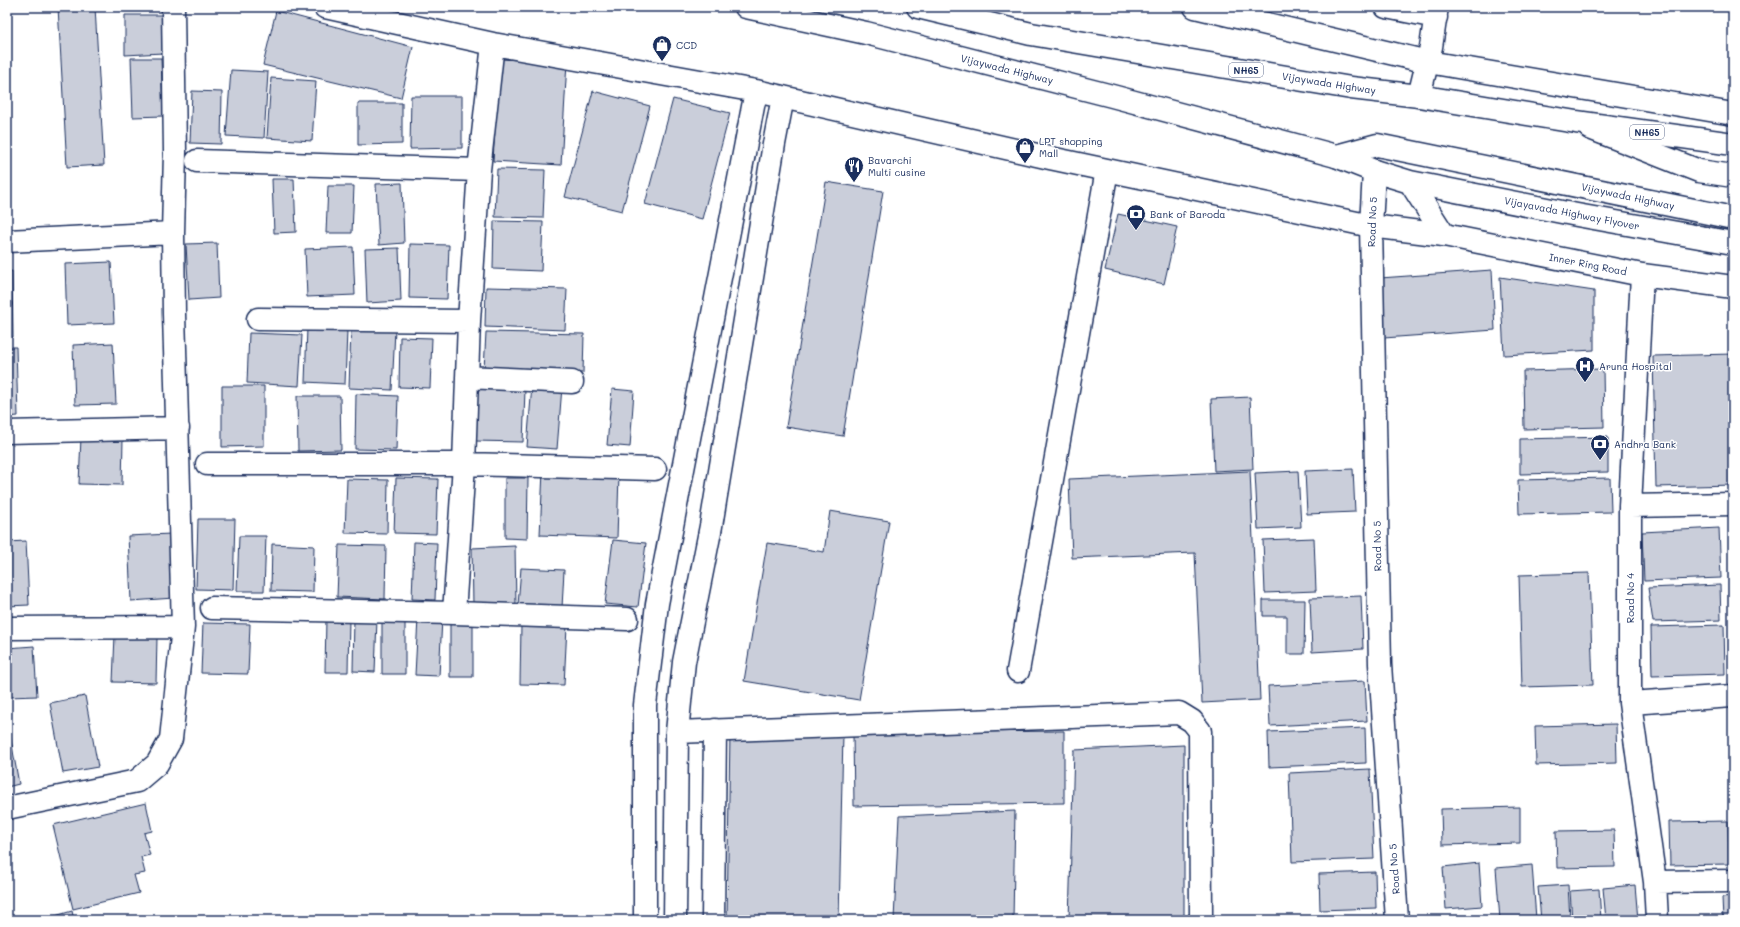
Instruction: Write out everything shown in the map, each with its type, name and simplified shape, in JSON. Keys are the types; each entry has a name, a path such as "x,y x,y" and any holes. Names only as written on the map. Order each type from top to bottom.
{"main road":[{"path":"7,808 137,781 157,764 172,739 183,627 173,233 175,152 173,7"},
{"name":"Inner Ring Road","path":"325,7 493,44 756,91 1107,170 1371,226 1444,235 1642,275 1733,287"},
{"name":"Vijaywada Highway","path":"746,7 866,33 1336,156 1374,171 1410,182"},
{"name":"Vijaywada Highway","path":"918,7 1039,35 1352,88 1419,96 1576,122 1700,171 1733,176"},
{"path":"1195,7 1428,62 1733,114"},
{"path":"1386,7 1437,12 1428,62 1419,96"},
{"path":"454,613 464,464 469,321 479,170 493,44"},
{"path":"645,920 645,705 657,604 756,91"},
{"path":"675,920 678,732 683,672 711,526 774,144 784,97"},
{"name":"NH65","path":"1576,122 1733,144"},
{"name":"Vijaywada Highway","path":"1336,156 1377,145 1733,218"},
{"path":"197,161 479,170"},
{"path":"1018,671 1107,170"},
{"name":"Road No 5","path":"1374,171 1371,226 1380,664 1397,920"},
{"path":"1410,182 1444,235"},
{"name":"Vijayavada Highway Flyover","path":"1410,182 1577,215 1733,243"},
{"path":"7,241 173,233"},
{"name":"Road No 4","path":"1642,275 1630,506 1630,703 1656,882 1657,920"},
{"path":"258,319 469,321"},
{"path":"467,377 572,382"},
{"path":"7,432 178,428"},
{"path":"206,464 464,464 655,469"},
{"path":"1630,506 1733,504"},
{"path":"212,608 454,613 627,619"},
{"path":"7,628 183,627"},
{"path":"649,668 683,672"},
{"path":"1630,703 1733,696"},
{"path":"678,732 1179,713 1192,721 1200,731 1201,917 1198,920"},
{"path":"713,920 715,730"},
{"path":"1656,882 1733,881"}],"building":[{"path":"58,7 95,7 104,165 67,167"},
{"path":"276,11 413,47 401,98 263,65"},
{"path":"125,15 162,15 163,53 125,55"},
{"path":"131,58 161,58 163,116 133,117"},
{"path":"499,59 567,62 561,165 493,161"},
{"path":"231,70 268,72 264,138 226,136"},
{"path":"271,78 316,81 312,141 267,138"},
{"path":"192,91 222,92 221,144 190,143"},
{"path":"593,91 650,106 622,211 565,197"},
{"path":"411,96 462,96 462,148 410,149"},
{"path":"673,99 730,113 702,219 645,204"},
{"path":"358,103 402,103 402,144 358,145"},
{"path":"497,169 545,170 543,218 495,217"},
{"path":"272,179 294,179 296,232 274,233"},
{"path":"826,182 883,191 843,436 786,427"},
{"path":"402,183 404,243 379,245 376,184"},
{"path":"328,186 354,186 352,233 326,233"},
{"path":"1118,214 1177,227 1164,284 1105,270"},
{"path":"494,221 543,222 541,271 493,269"},
{"path":"217,243 219,298 189,300 186,244"},
{"path":"410,244 449,245 447,299 409,298"},
{"path":"353,247 355,295 307,297 305,249"},
{"path":"399,248 401,301 367,303 365,249"},
{"path":"111,262 114,323 67,325 65,264"},
{"path":"1492,270 1495,330 1384,338 1380,278"},
{"path":"12,271 13,337 7,338 7,272"},
{"path":"1500,277 1594,291 1594,350 1504,355"},
{"path":"486,287 567,289 565,330 485,327"},
{"path":"307,328 347,330 345,384 305,382"},
{"path":"351,328 395,330 392,390 349,388"},
{"path":"486,332 584,334 583,373 484,370"},
{"path":"249,333 302,335 299,386 247,383"},
{"path":"400,337 432,338 430,388 399,387"},
{"path":"113,343 116,404 75,405 73,345"},
{"path":"7,347 16,347 18,416 7,417"},
{"path":"1733,354 1733,485 1656,487 1653,356"},
{"path":"1603,369 1604,427 1524,429 1523,371"},
{"path":"532,385 562,387 557,449 527,447"},
{"path":"222,386 264,386 264,446 222,447"},
{"path":"477,388 525,390 523,442 475,441"},
{"path":"612,389 634,391 630,447 607,445"},
{"path":"356,394 398,396 396,450 355,449"},
{"path":"297,396 340,396 341,450 298,451"},
{"path":"1250,397 1253,469 1214,471 1211,399"},
{"path":"81,437 123,439 122,485 79,484"},
{"path":"1608,437 1608,472 1520,474 1520,439"},
{"path":"1353,469 1355,512 1307,514 1305,471"},
{"path":"543,471 619,474 617,538 540,535"},
{"path":"1250,471 1260,700 1202,703 1195,553 1072,558 1069,479"},
{"path":"1298,471 1301,527 1258,529 1255,473"},
{"path":"396,478 438,479 436,534 394,533"},
{"path":"505,478 528,478 527,539 505,538"},
{"path":"1610,478 1611,512 1519,514 1518,480"},
{"path":"347,479 388,480 387,534 345,533"},
{"path":"830,511 889,521 859,700 744,681 767,543 824,552"},
{"path":"198,519 235,519 233,590 196,589"},
{"path":"1719,528 1721,578 1644,581 1642,532"},
{"path":"171,534 174,598 131,601 128,536"},
{"path":"239,536 266,536 264,591 237,591"},
{"path":"1314,538 1316,591 1265,593 1263,540"},
{"path":"613,540 646,543 638,607 605,604"},
{"path":"26,541 29,605 7,606 7,542"},
{"path":"414,542 437,543 435,600 412,599"},
{"path":"272,544 314,546 313,592 271,591"},
{"path":"339,545 386,546 385,599 337,597"},
{"path":"515,546 516,605 473,605 472,548"},
{"path":"521,568 564,570 562,608 518,605"},
{"path":"1589,573 1593,685 1522,687 1519,575"},
{"path":"1720,585 1721,620 1653,622 1648,588"},
{"path":"1361,596 1363,649 1312,652 1310,598"},
{"path":"1263,600 1305,600 1304,654 1287,654 1287,616 1263,616"},
{"path":"382,616 405,617 405,674 382,674"},
{"path":"326,618 349,618 348,672 325,672"},
{"path":"354,618 377,619 375,672 353,671"},
{"path":"418,618 442,619 439,676 415,675"},
{"path":"450,619 473,619 473,677 450,677"},
{"path":"203,623 250,624 248,674 201,673"},
{"path":"521,625 567,626 564,685 520,684"},
{"path":"1724,625 1725,674 1652,676 1651,627"},
{"path":"115,635 157,637 156,683 113,682"},
{"path":"34,646 37,696 9,697 7,648"},
{"path":"1365,681 1367,721 1270,726 1268,686"},
{"path":"85,696 98,767 63,773 50,703"},
{"path":"7,718 19,784 7,787"},
{"path":"1616,724 1617,763 1536,765 1535,726"},
{"path":"1365,728 1366,763 1269,767 1268,732"},
{"path":"1064,731 1064,803 854,806 853,733"},
{"path":"843,733 839,920 727,920 730,734"},
{"path":"1184,745 1184,920 1069,920 1074,750"},
{"path":"1370,769 1374,859 1292,862 1289,773"},
{"path":"146,803 152,831 144,833 150,855 141,857 145,873 134,875 139,893 73,909 53,825"},
{"path":"1520,807 1520,843 1442,845 1441,809"},
{"path":"1015,811 1013,920 894,920 899,816"},
{"path":"1728,821 1729,864 1670,865 1669,822"},
{"path":"1614,830 1615,867 1557,868 1556,831"},
{"path":"1479,863 1482,906 1446,909 1443,867"},
{"path":"1532,865 1536,919 1500,920 1496,868"},
{"path":"1375,872 1376,908 1320,910 1319,874"},
{"path":"1568,885 1570,920 1541,920 1538,887"},
{"path":"1635,885 1638,920 1606,920 1603,888"},
{"path":"1599,889 1601,920 1572,920 1570,891"},
{"path":"1733,896 1733,920 1723,920 1722,897"},
{"path":"72,911 74,920 49,920 48,918"}],"place":[{"name":"CCD","path":"662,62"},
{"name":"LPT shopping Mall","path":"1025,164"},
{"name":"Bavarchi Multi cusine","path":"854,183"},
{"name":"Bank of Baroda","path":"1136,231"},
{"name":"Aruna Hospital","path":"1585,383"},
{"name":"Andhra Bank","path":"1600,461"}]}
